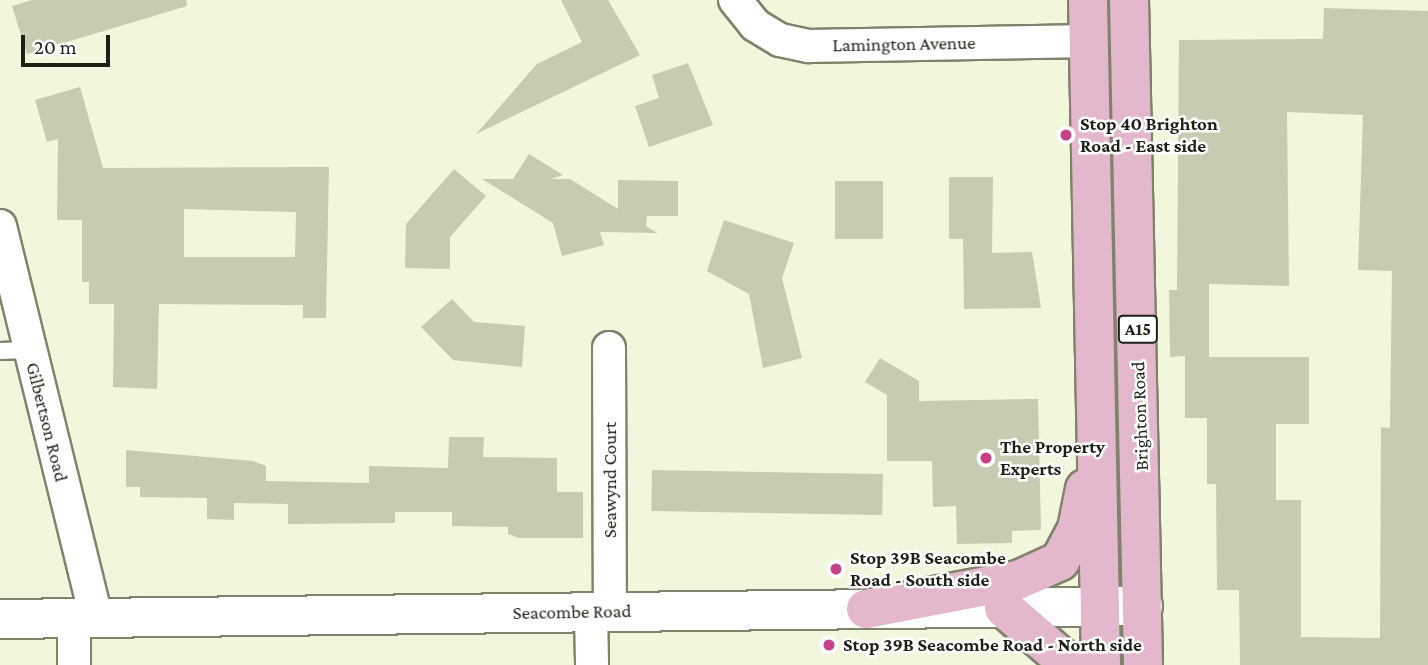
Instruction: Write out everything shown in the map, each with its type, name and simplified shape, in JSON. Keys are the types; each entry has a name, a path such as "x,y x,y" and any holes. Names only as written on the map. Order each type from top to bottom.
{"main road":[{"name":"A15","path":"1088,0 1101,665"},
{"name":"Brighton Road","path":"1129,0 1143,665"},
{"path":"866,609 1018,580 1060,561 1077,528 1098,422"},
{"name":"Seacombe Road","path":"0,619 1143,607"},
{"path":"1004,608 1070,665"}],"street":[{"name":"Lamington Avenue","path":"735,0 755,25 780,40 809,46 1089,41"},
{"name":"Gilbertson Road","path":"0,226 15,350 85,618 74,665"},
{"name":"Seawynd Court","path":"592,665 601,611 609,348"}],"building":[{"path":"32,0 186,0 187,6 27,54 12,6"},
{"path":"561,0 608,0 640,55 476,134 537,64 582,42"},
{"path":"1324,8 1428,11 1428,665 1240,665 1239,590 1217,590 1216,484 1207,484 1207,418 1185,418 1185,356 1170,357 1169,290 1177,290 1179,40 1323,39","holes":["1287,112 1363,115 1358,270 1392,271 1390,428 1381,427 1380,638 1301,637 1301,500 1276,500 1276,424 1309,424 1309,357 1209,357 1209,284 1289,286"]},
{"path":"688,63 713,125 649,147 635,106 659,98 652,75"},
{"path":"80,87 103,168 329,167 326,318 303,318 303,305 159,304 157,389 113,387 114,304 89,304 89,282 82,282 82,220 57,220 58,139 47,142 35,100","holes":["184,209 296,212 295,257 184,257"]},
{"path":"529,154 563,175 551,179 570,179 618,209 618,180 678,181 678,216 647,216 646,226 657,233 600,232 604,245 562,256 553,223 482,179 513,179"},
{"path":"454,169 486,196 450,237 450,269 405,268 406,224"},
{"path":"949,177 993,177 992,253 1032,252 1041,308 964,309 963,239 949,239"},
{"path":"835,181 883,181 883,239 835,239"},
{"path":"724,220 794,243 782,278 802,358 763,368 749,294 707,271"},
{"path":"452,299 474,322 525,326 522,367 453,360 421,327"},
{"name":"The Property Experts","path":"880,358 919,381 919,401 1038,399 1041,530 1012,531 1012,543 957,544 956,506 933,507 932,461 887,461 887,395 865,382"},
{"path":"449,437 484,437 483,457 557,458 557,492 583,492 583,538 519,538 508,534 508,527 452,526 452,512 395,512 395,523 288,524 288,504 234,503 234,520 207,519 207,498 140,497 140,487 126,487 126,450 253,461 266,466 266,481 369,483 369,466 448,468"},
{"path":"652,470 883,474 882,515 651,511"}],"place":[{"name":"Stop 40 Brighton Road - East side","path":"1066,135"},
{"name":"The Property Experts","path":"986,458"},
{"name":"Stop 39B Seacombe Road - South side","path":"836,569"},
{"name":"Stop 39B Seacombe Road - North side","path":"829,645"}]}
